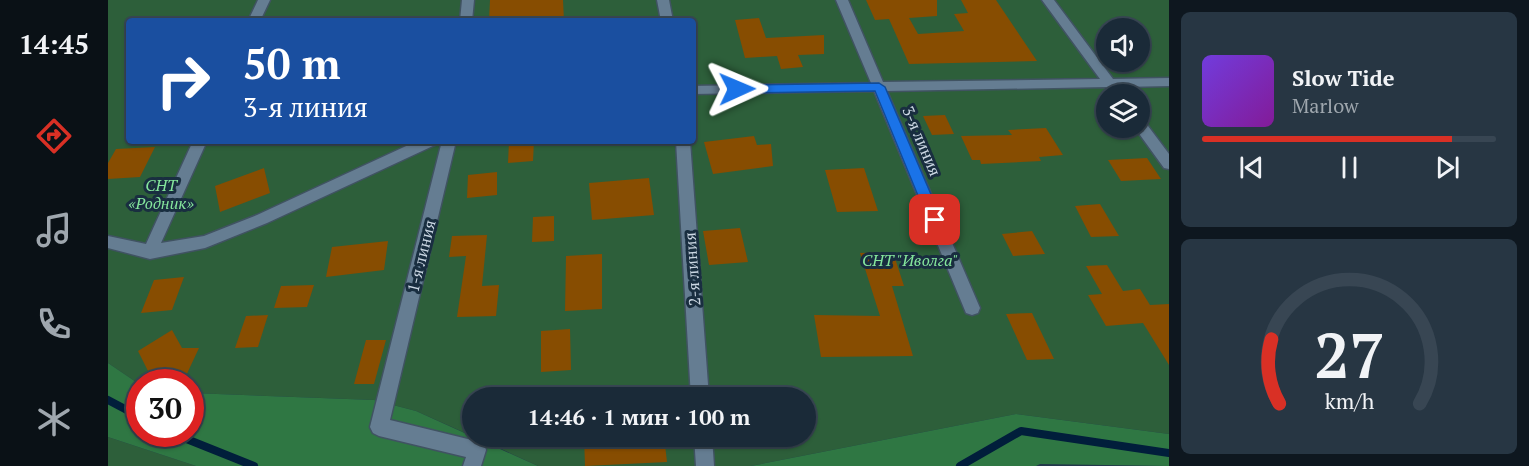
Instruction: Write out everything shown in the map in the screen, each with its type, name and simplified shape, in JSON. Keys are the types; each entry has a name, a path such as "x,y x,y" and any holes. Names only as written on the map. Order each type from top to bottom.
{"street":[{"path":"255,18 264,0"},
{"path":"466,18 468,0"},
{"path":"663,0 666,18"},
{"name":"3-я линия","path":"842,0 972,308"},
{"path":"1048,0 1110,84"},
{"path":"1150,84 1169,82"},
{"path":"696,90 879,87 1096,89"},
{"path":"1150,138 1169,164"},
{"path":"150,252 199,144"},
{"path":"108,243 150,252 205,242 262,219 424,144"},
{"name":"1-я линия","path":"448,144 379,427 477,450 472,466"},
{"name":"2-я линия","path":"683,144 699,387"},
{"path":"704,447 705,466"}],"green space":[{"name":"СНТ \"Иволга\"","path":"108,0 1169,0 1169,434 1016,414 751,466 538,466 497,447 816,447 816,387 462,387 462,432 416,411 374,400 204,393 204,369 126,369 126,375 108,363"},
{"path":"108,363 126,375 126,443 108,437"},
{"path":"204,393 374,400 416,411 462,432 462,447 496,447 538,466 196,466 138,447 204,447"},
{"path":"1016,414 1169,434 1169,466 1040,464 1036,466 751,466"},
{"path":"108,437 126,443 126,447 138,447 196,466 108,466"}],"building":[{"path":"490,0 563,0 564,18 489,18"},
{"path":"866,0 937,0 937,16 909,18 918,34 964,31 954,14 968,13 961,0 996,0 1037,61 909,64 889,19 875,20"},
{"path":"759,18 766,38 824,35 824,54 798,55 803,67 781,69 777,56 745,58 735,20"},
{"path":"945,115 954,134 932,135 923,116"},
{"path":"1046,128 1063,155 1039,157 1041,161 981,164 980,160 972,160 961,136 1012,135 1008,130"},
{"path":"754,136 757,145 771,144 773,166 713,174 704,142"},
{"path":"509,144 534,144 533,161 508,163"},
{"path":"155,147 140,177 108,179 108,163 116,149"},
{"path":"1147,158 1161,179 1121,181 1108,160"},
{"path":"264,168 270,193 220,212 215,186"},
{"path":"864,168 878,211 837,212 825,170"},
{"path":"497,172 497,195 467,198 468,175"},
{"path":"649,178 654,215 592,220 589,183"},
{"path":"1100,204 1119,236 1091,237 1075,206"},
{"path":"554,216 554,241 532,242 533,217"},
{"path":"740,228 748,262 709,265 703,231"},
{"path":"1032,231 1045,254 1013,256 1002,234"},
{"path":"487,235 482,286 499,285 496,316 457,317 466,256 449,257 452,236"},
{"path":"388,241 384,270 326,277 332,247"},
{"path":"893,252 904,286 892,286 913,356 821,357 814,315 880,316 860,253"},
{"path":"602,254 602,309 565,311 566,256"},
{"path":"1107,265 1123,291 1140,289 1150,305 1169,304 1169,365 1143,323 1106,326 1088,295 1102,294 1086,266"},
{"path":"184,277 172,310 141,313 154,280"},
{"path":"314,285 307,307 274,308 281,286"},
{"path":"1032,313 1054,359 1027,360 1006,314"},
{"path":"268,315 258,347 235,348 246,316"},
{"path":"570,329 571,370 541,372 541,331"},
{"path":"172,330 182,348 199,348 189,369 147,369 138,351"},
{"path":"366,340 386,340 374,384 354,384"},
{"path":"584,447 665,447 667,462 585,466"}],"waterway":[{"path":"108,400 126,410"},
{"path":"960,466 1021,431 1169,453"},
{"path":"204,446 254,466"}],"route":[{"path":"737,89 879,87 935,220"}],"park label":[{"name":"СНТ «Родник»","path":"161,194"}]}
